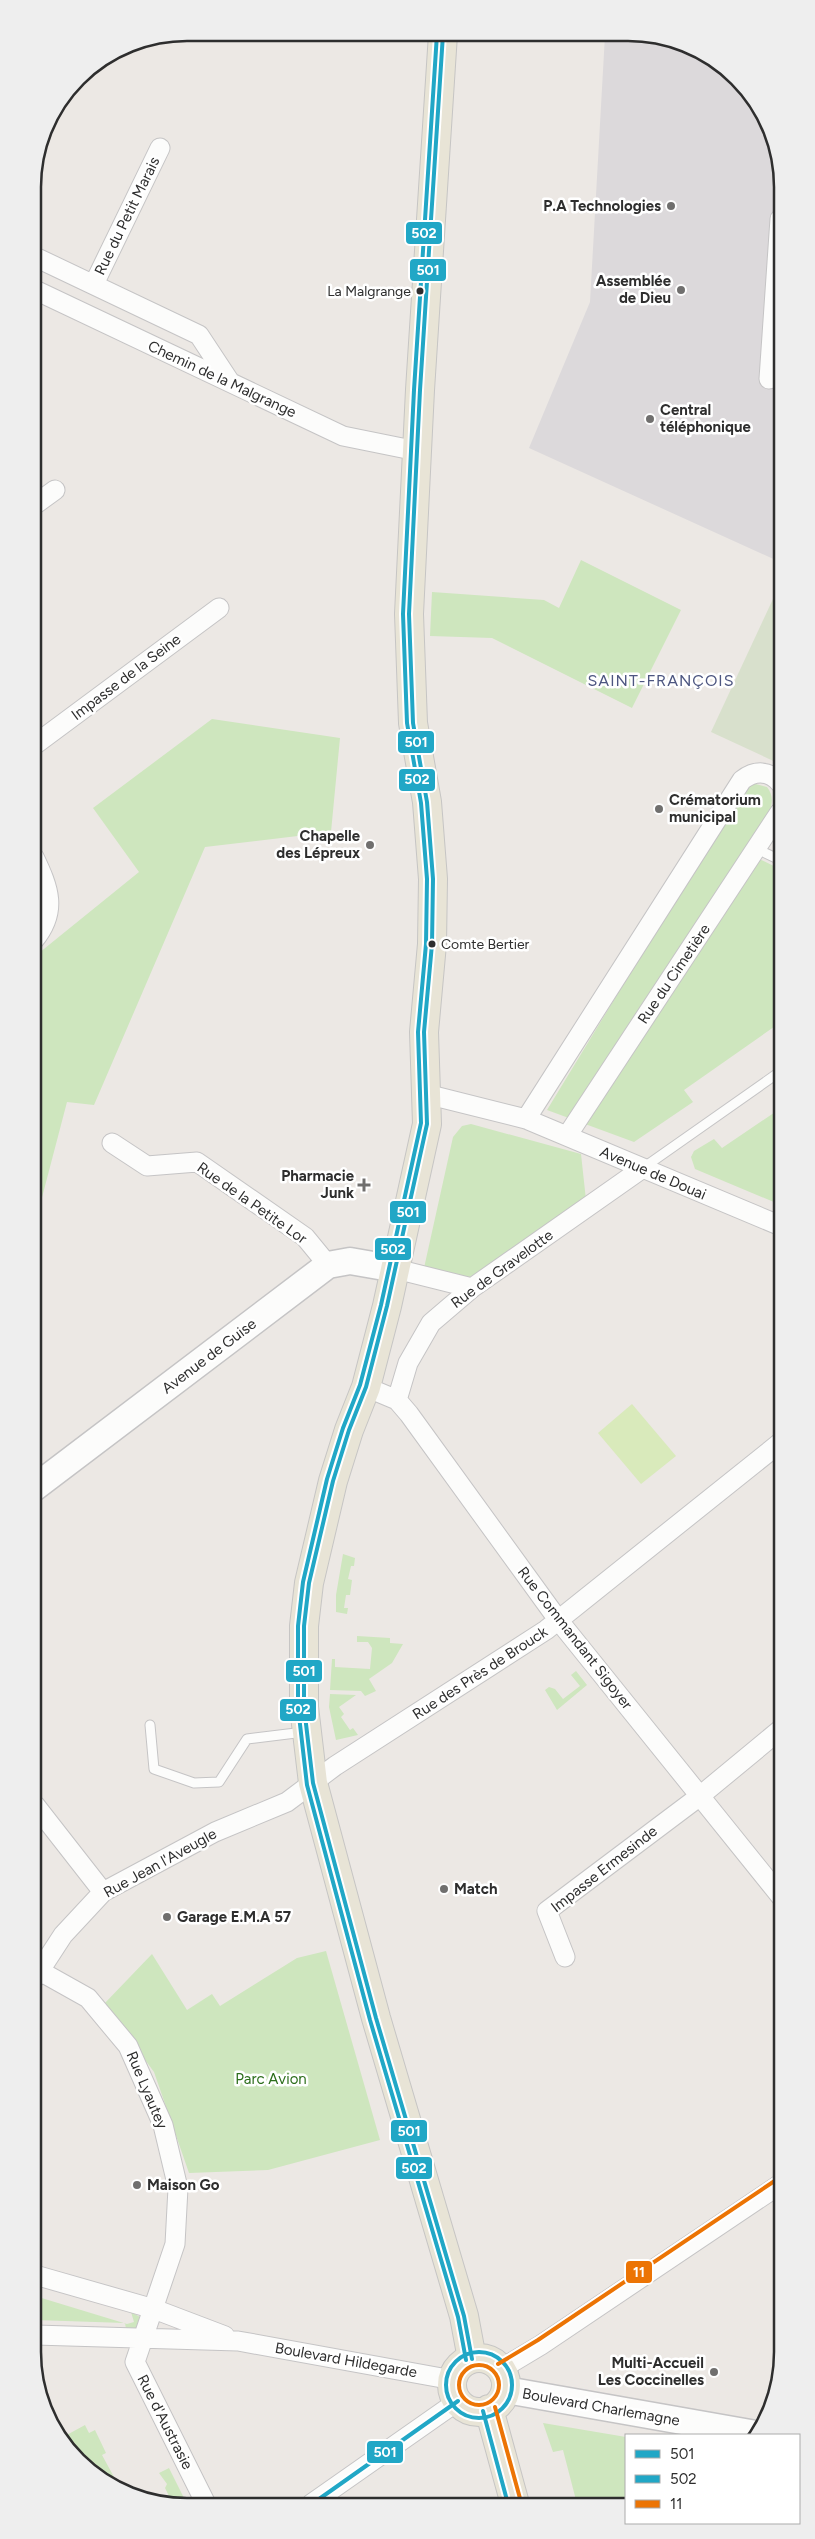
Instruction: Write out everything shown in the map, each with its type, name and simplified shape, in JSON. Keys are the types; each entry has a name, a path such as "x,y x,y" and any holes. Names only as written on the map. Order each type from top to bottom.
{"main road":[{"path":"443,41 417,451 409,622 413,723 427,802 433,879 432,944 424,1032 427,1124 396,1270 366,1387 337,1469 309,1583 304,1626 304,1707 313,1783 378,2025 464,2316 472,2359"},
{"path":"499,2390 471,2410 456,2390 459,2367 472,2359 490,2360 499,2390 514,2498"}],"street":[{"name":"Rue du Petit Marais","path":"94,284 160,148"},
{"name":"Rue du Petit Marais","path":"42,260 199,335 231,383"},
{"name":"Chemin de la Malgrange","path":"42,293 343,436 417,451"},
{"path":"769,379 774,307"},
{"path":"42,500 55,490"},
{"name":"Impasse de la Seine","path":"42,740 218,608"},
{"path":"526,1119 737,786 748,775 764,772 774,777"},
{"name":"Rue du Cimetière","path":"567,1136 774,822"},
{"path":"42,873 46,882 50,901 46,923 42,929"},
{"name":"Avenue de Douai","path":"426,1094 526,1119 774,1223"},
{"name":"Rue de la Petite Lor","path":"112,1143 147,1166 197,1162 305,1237 328,1265"},
{"name":"Rue de Gravelotte","path":"397,1400 408,1363 431,1323 472,1288 643,1168"},
{"name":"Avenue de Guise","path":"41,1482 328,1265 350,1261 396,1270"},
{"path":"396,1270 472,1288"},
{"name":"Rue Commandant Sigoyer","path":"366,1387 397,1400 409,1414 559,1621 773,1887"},
{"name":"Rue des Près de Brouck","path":"313,1783 335,1766 559,1621 773,1448"},
{"path":"700,1796 773,1734"},
{"name":"Rue Jean l'Aveugle","path":"41,1968 63,1935 103,1892 215,1832 287,1802 313,1783"},
{"name":"Impasse Ermesinde","path":"565,1957 547,1911 700,1796"},
{"path":"41,1813 103,1892"},
{"name":"Rue Lyautey","path":"41,1976 88,1998 128,2046 163,2126 178,2188 175,2244 144,2339"},
{"path":"499,2390 541,2346 773,2189"},
{"name":"Boulevard Hildegarde","path":"41,2277 154,2309 238,2341 456,2390"},
{"name":"Boulevard Hildegarde","path":"41,2335 238,2341"},
{"name":"Rue d'Austrasie","path":"144,2339 135,2362 203,2498"},
{"path":"319,2498 456,2390"},
{"name":"Boulevard Charlemagne","path":"499,2390 749,2433"}],"lane":[{"path":"757,849 774,857"},
{"path":"643,1168 774,1076"},
{"path":"150,1725 154,1769 194,1782 219,1782 247,1739 307,1732"}],"shaded area":[{"path":"605,41 656,44 674,49 692,56 709,66 731,84 754,114 763,132 771,159 774,188 774,559 529,448 590,302"}],"green space":[{"path":"581,560 681,610 632,708 492,638 430,636 432,592 544,600 559,608"},
{"path":"774,597 774,761 711,732"},
{"path":"212,719 340,738 331,832 205,847 94,1105 67,1102 42,1199 42,951 139,872 93,808"},
{"path":"752,783 767,787 771,795 772,803 766,820 745,852 774,866 774,1027 684,1090 693,1102 634,1142 547,1110 741,791"},
{"path":"774,1113 774,1202 695,1169 691,1157 694,1151 714,1139 722,1148"},
{"path":"471,1124 581,1154 586,1200 469,1278 424,1268 453,1137 462,1126"},
{"path":"632,1404 676,1456 641,1484 598,1433"},
{"path":"343,1554 355,1558 354,1566 351,1566 348,1579 352,1580 350,1595 346,1595 344,1608 348,1608 347,1614 336,1612 336,1595"},
{"path":"357,1636 390,1638 390,1643 403,1644 392,1663 369,1679 376,1691 365,1696 361,1691 330,1690 332,1659 335,1659 335,1667 370,1669 372,1648 368,1642 357,1642"},
{"path":"576,1671 587,1685 557,1710 545,1690 549,1687 555,1689 563,1699 580,1686 571,1675"},
{"path":"330,1694 356,1695 339,1707 344,1714 341,1717 350,1730 353,1728 358,1735 336,1740 329,1707"},
{"name":"Parc Avion","path":"326,1951 380,2140 268,2170 189,2173 154,2072 104,2004 152,1954 187,2010 212,1994 220,2006 297,1958"},
{"path":"41,2298 124,2323 41,2320"},
{"path":"131,2312 140,2317 141,2325 135,2329 126,2329 125,2323 134,2322"},
{"path":"543,2423 625,2437 625,2498 575,2498 563,2450 553,2452"},
{"path":"85,2425 89,2433 95,2430 106,2453 102,2455 114,2477 84,2455 68,2434"},
{"path":"169,2468 184,2498 169,2496 165,2488 167,2484 159,2473"}],"transit line":[{"name":"502","path":"437,41 414,390 403,614 407,723 421,803 427,879 426,944 418,1032 421,1123 381,1305 360,1385 343,1428 327,1479 303,1582 298,1626 298,1707 307,1785 370,2020 458,2317 466,2360"},
{"name":"501","path":"443,41 420,390 409,614 413,723 427,802 433,879 432,944 424,1032 427,1124 387,1306 366,1387 349,1430 333,1481 309,1583 304,1626 304,1707 313,1783 376,2018 464,2316 472,2359"},
{"name":"11","path":"498,2364 538,2340 773,2182"},
{"name":"502","path":"479,2352 492,2355 502,2362 509,2372 512,2385 509,2398 502,2408 492,2415 479,2418 466,2415 456,2408 449,2398 446,2385 449,2372 456,2362 466,2355 479,2352"},
{"name":"11","path":"483,2365 490,2368 496,2374 499,2385 498,2393 490,2402 483,2405 475,2405 468,2402 460,2393 459,2381 462,2374 471,2366 483,2365"},
{"name":"501","path":"321,2498 458,2401"},
{"name":"11","path":"495,2407 520,2498"},
{"name":"502","path":"483,2411 506,2498"}],"place":[{"name":"P.A Technologies","path":"671,206"},
{"name":"Assemblée de Dieu","path":"681,290"},
{"name":"La Malgrange","path":"420,291"},
{"name":"Central téléphonique","path":"650,419"},
{"name":"Crématorium municipal","path":"659,809"},
{"name":"Chapelle des Lépreux","path":"370,845"},
{"name":"Comte Bertier","path":"432,944"},
{"name":"Pharmacie Junk","path":"364,1185"},
{"name":"Match","path":"444,1889"},
{"name":"Garage E.M.A 57","path":"167,1917"},
{"name":"Maison Go","path":"137,2185"},
{"name":"Multi-Accueil Les Coccinelles","path":"714,2372"}],"district":[{"name":"SAINT-FRANÇOIS","path":"661,680"}]}
